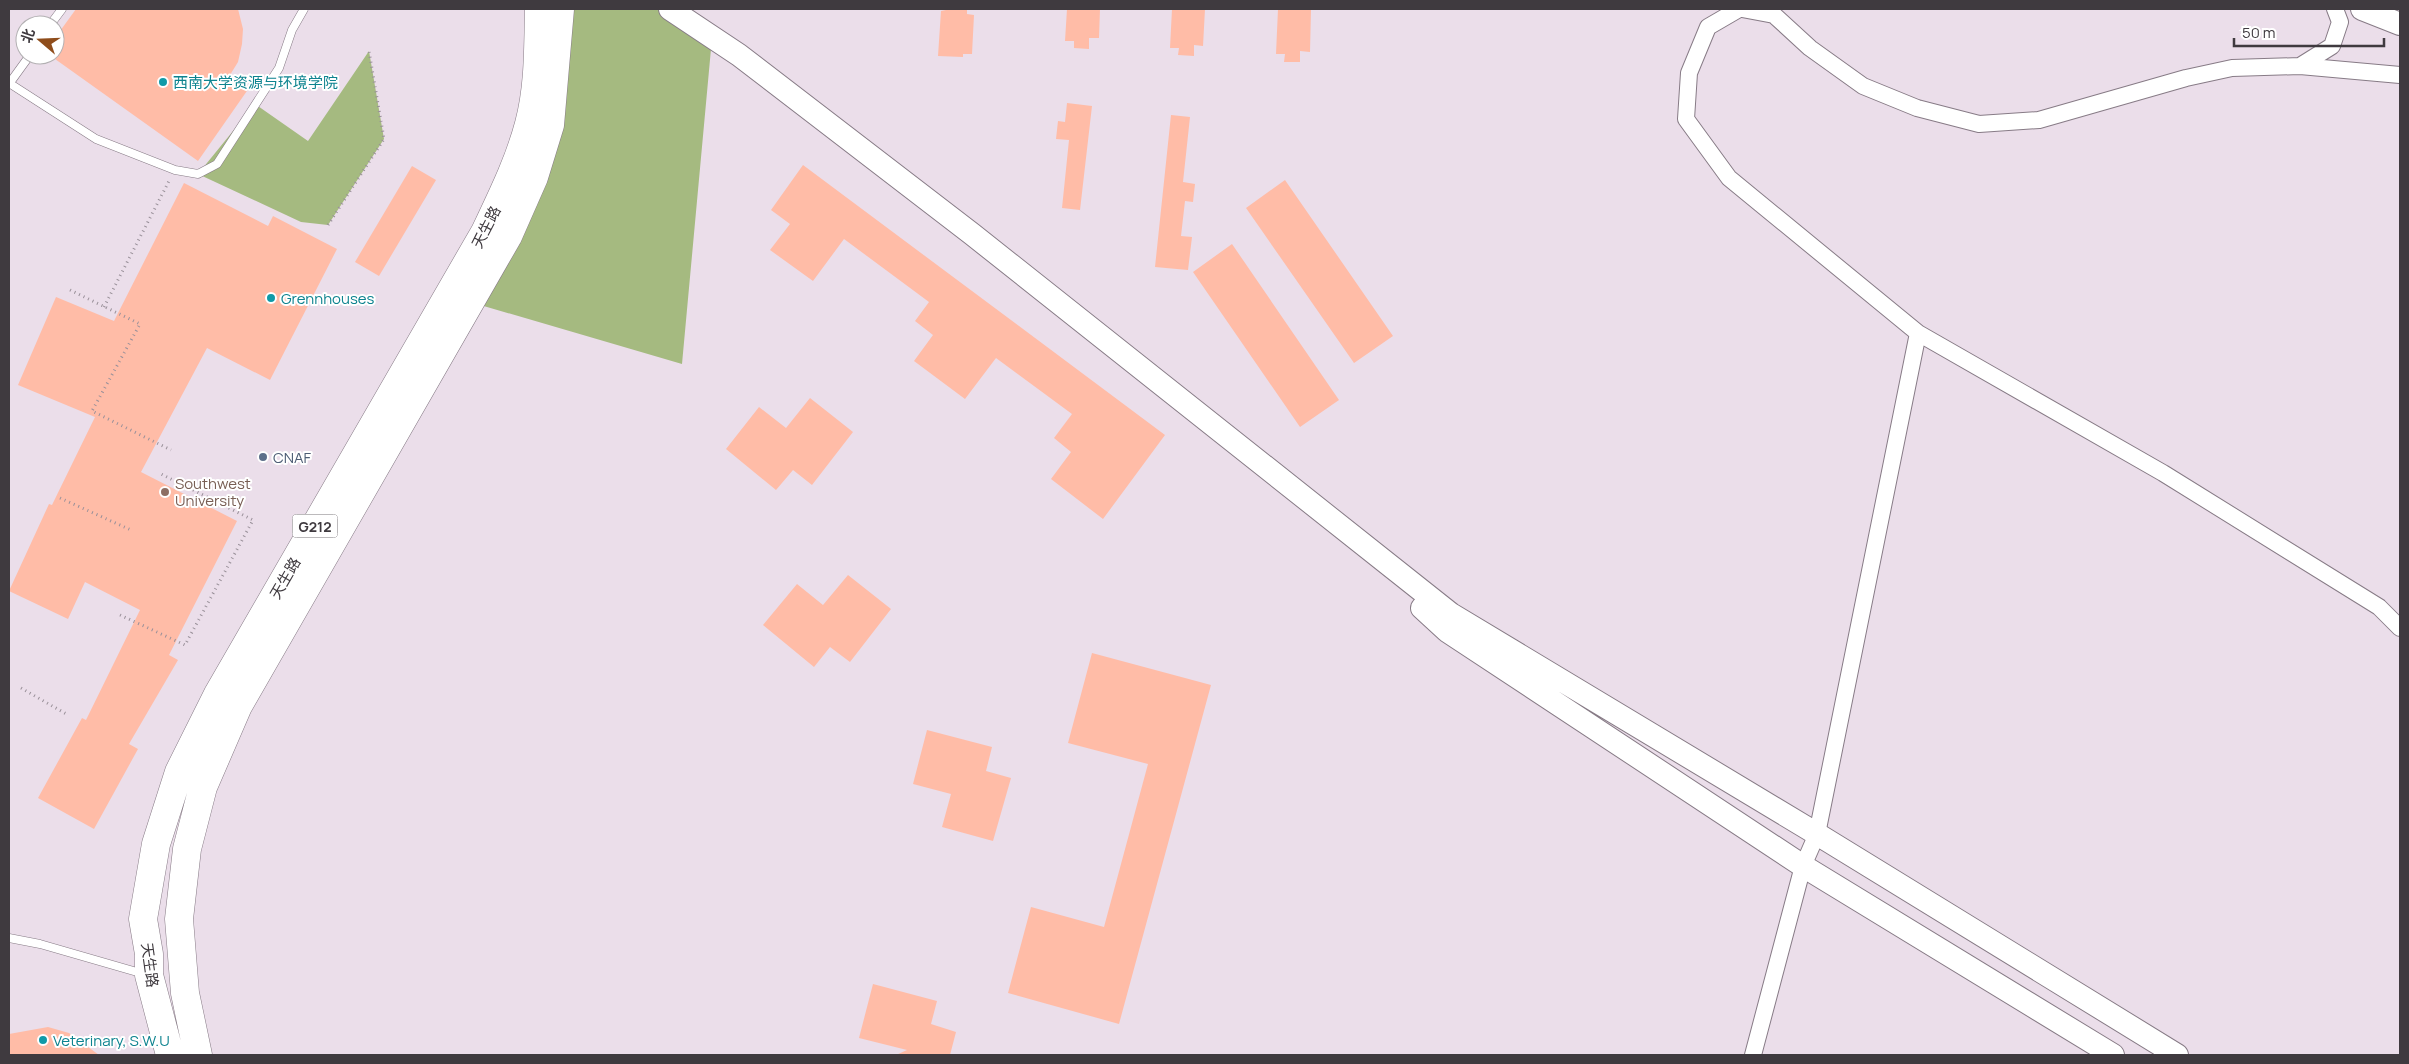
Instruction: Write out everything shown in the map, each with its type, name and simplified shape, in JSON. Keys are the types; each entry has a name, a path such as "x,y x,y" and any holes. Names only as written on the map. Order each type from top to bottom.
{"highway":[{"name":"天生路","path":"170,1055 148,954 143,919 156,844 179,772 223,686 485,232 515,169 530,123 537,73 539,9"},
{"name":"天生路","path":"198,1055 180,989 179,919 187,849 203,787 238,706 508,236 534,177 550,126 560,9"}],"street":[{"path":"670,9 755,67 972,234 1451,614 1817,834 2177,1055"},
{"path":"2400,76 2300,66 2232,68 2186,78 2039,120 1979,124 1917,108 1863,86 1810,48 1774,15 1740,9 1708,27 1689,73 1686,119 1729,178 1918,333 2163,473 2379,608 2400,628"},
{"path":"2300,66 2332,46 2340,22 2335,9"},
{"path":"2362,9 2400,24"},
{"path":"1753,1055 1803,866 1817,834 1918,333"},
{"path":"1259,463 1447,631 1803,866 2114,1055"}],"lane":[{"path":"23,65 9,84 96,139 174,170 198,174 217,164 279,68 292,30 304,9"},
{"path":"9,938 40,944 153,977"}],"path":[{"path":"328,225 384,139 369,51"},
{"path":"104,307 174,170"},
{"path":"70,290 140,324 92,411 172,450"},
{"path":"120,615 185,646 253,520 160,473"},
{"path":"60,498 131,530"},
{"path":"21,688 68,715"}],"green space":[{"path":"560,9 670,9 712,38 682,364 470,302"},
{"path":"369,51 384,139 328,225 301,222 198,174 255,104 308,141"}],"building":[{"name":"西南大学资源与环境学院","path":"76,9 238,9 243,29 242,44 238,62 230,75 249,88 198,161 63,65 65,65 65,24"},
{"path":"967,9 967,14 974,15 972,54 963,54 963,57 938,56 941,11"},
{"path":"1067,9 1100,9 1099,38 1089,38 1089,49 1074,48 1074,41 1065,41"},
{"path":"1172,9 1205,9 1203,46 1194,45 1194,56 1178,55 1179,48 1170,48"},
{"path":"1278,9 1311,9 1310,52 1300,51 1300,62 1284,62 1285,54 1276,54"},
{"path":"1067,103 1092,106 1080,210 1062,208 1069,140 1056,139 1058,121 1065,122"},
{"path":"1171,115 1190,117 1183,182 1195,184 1193,202 1185,201 1181,236 1192,237 1188,270 1155,267"},
{"path":"803,165 1165,435 1103,519 1051,479 1071,452 1054,438 1072,414 996,358 965,399 914,361 933,335 915,321 929,302 844,239 813,281 770,250 790,224 771,210"},
{"path":"412,166 436,180 379,276 355,262"},
{"path":"1285,180 1393,336 1354,363 1246,208"},
{"path":"184,183 268,226 273,216 337,249 270,380 207,348 141,472 237,521 169,655 178,660 129,744 138,749 94,829 38,798 82,718 86,720 140,610 85,582 68,619 9,591 49,504 52,505 95,417 18,385 56,297 114,321"},
{"path":"1232,244 1339,400 1300,427 1193,272"},
{"path":"810,398 853,432 812,485 793,470 776,490 726,449 759,407 786,428"},
{"path":"848,575 891,609 850,662 830,647 814,667 763,625 797,584 823,605"},
{"path":"1092,653 1211,685 1119,1024 1008,993 1031,907 1104,927 1148,764 1068,743"},
{"path":"927,730 992,747 986,771 1011,778 993,841 942,827 951,794 913,784"},
{"path":"873,984 937,1001 931,1024 956,1032 950,1055 896,1055 907,1050 859,1038"},
{"name":"Veterinary, S.W.U","path":"48,1027 69,1033 99,1055 9,1055 9,1034"}],"place":[{"name":"西南大学资源与环境学院","path":"163,82"},
{"name":"Grennhouses","path":"271,298"},
{"name":"CNAF","path":"263,457"},
{"name":"Southwest University","path":"165,492"},
{"name":"Veterinary, S.W.U","path":"43,1040"}]}
